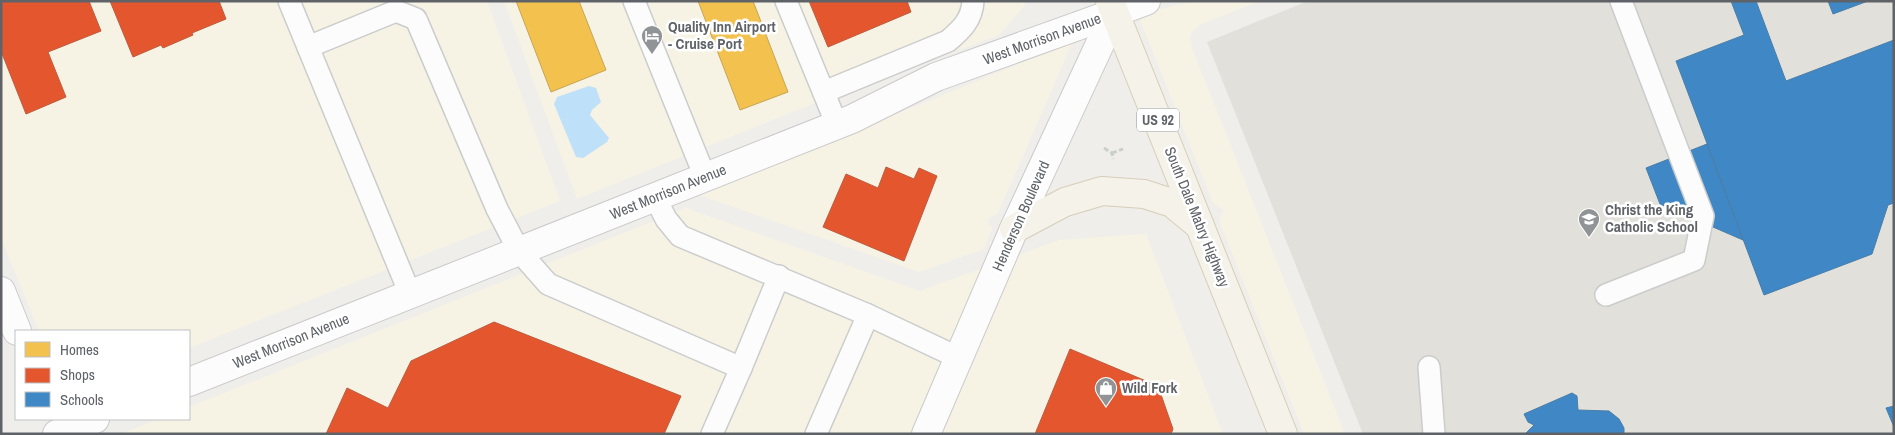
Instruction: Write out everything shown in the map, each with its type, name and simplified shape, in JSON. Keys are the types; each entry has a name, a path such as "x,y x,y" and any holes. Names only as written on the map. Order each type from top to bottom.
{"main road":[{"name":"South Dale Mabry Highway","path":"1115,5 1283,434"},
{"path":"1014,229 1065,202 1102,191 1144,194 1172,203 1201,227"}],"street":[{"name":"West Morrison Avenue","path":"190,382 837,125 936,77 1115,5 1146,1"},
{"name":"Henderson Boulevard","path":"926,434 1014,229 1115,5"},
{"path":"1,291 17,330"},
{"path":"52,420 58,434 93,420"}],"lane":[{"path":"289,1 410,294"},
{"path":"634,1 705,177"},
{"path":"786,1 837,125"},
{"path":"824,92 948,41 965,27 973,1"},
{"path":"1606,295 1694,260 1703,216 1621,1"},
{"path":"308,47 396,11 416,19 497,209 519,251 548,284 741,368"},
{"path":"655,197 666,219 680,236 779,276 959,358"},
{"path":"712,434 779,276"},
{"path":"816,434 868,315"},
{"path":"1429,367 1434,434"}],"path":[{"path":"1112,153 1123,149"}],"shaded area":[{"path":"1,1 487,1 560,201 190,348 190,330 39,330 1,238"},
{"name":"Quality Inn Airport - Cruise Port","path":"504,1 1025,1 1025,5 999,35 800,109 577,199"},
{"path":"1192,1 1259,1 1200,25 1192,32 1190,37 1192,48 1345,434 1304,434 1219,220 1224,210 1213,203 1138,15"},
{"name":"Christ the King Catholic School","path":"1308,1 1894,1 1894,434 1363,434 1207,42"},
{"path":"1073,41 998,213 987,220 992,229 984,249 919,272 696,194 936,98"},
{"path":"686,208 920,291 1059,240 1146,234 1223,434 121,434 156,420 190,420 190,407"}],"water":[{"path":"589,86 596,88 601,102 592,110 590,115 609,138 607,142 583,158 576,157 554,104 557,97"}],"building: Homes":[{"path":"516,1 579,1 606,70 551,92"},
{"path":"698,1 753,1 788,92 740,110"}],"building: Shops":[{"path":"1,1 89,1 101,31 48,52 66,97 26,114 1,51"},
{"path":"110,1 219,1 226,19 163,48 161,45 133,57"},
{"path":"809,1 907,1 911,12 828,47"},
{"path":"886,167 914,179 919,168 937,176 904,261 823,227 846,174 878,188"},
{"path":"494,322 681,396 664,434 326,434 347,388 388,408 411,361"},
{"name":"Wild Fork","path":"1070,349 1158,386 1173,429 1171,434 1035,434"}],"building: Schools":[{"path":"1731,1 1756,1 1786,81 1894,40 1894,203 1888,205 1872,254 1764,295 1676,61 1744,35"},
{"path":"1828,1 1868,1 1833,14"},
{"path":"1707,144 1743,240 1660,204 1646,168"},
{"path":"1572,393 1577,396 1578,410 1609,411 1619,419 1624,428 1624,434 1525,434 1534,425 1528,422 1524,414"},
{"path":"1894,406 1894,427 1886,408"}],"place":[{"name":"Quality Inn Airport - Cruise Port","path":"652,55"},
{"name":"Christ the King Catholic School","path":"1589,238"},
{"name":"Wild Fork","path":"1106,407"}]}
